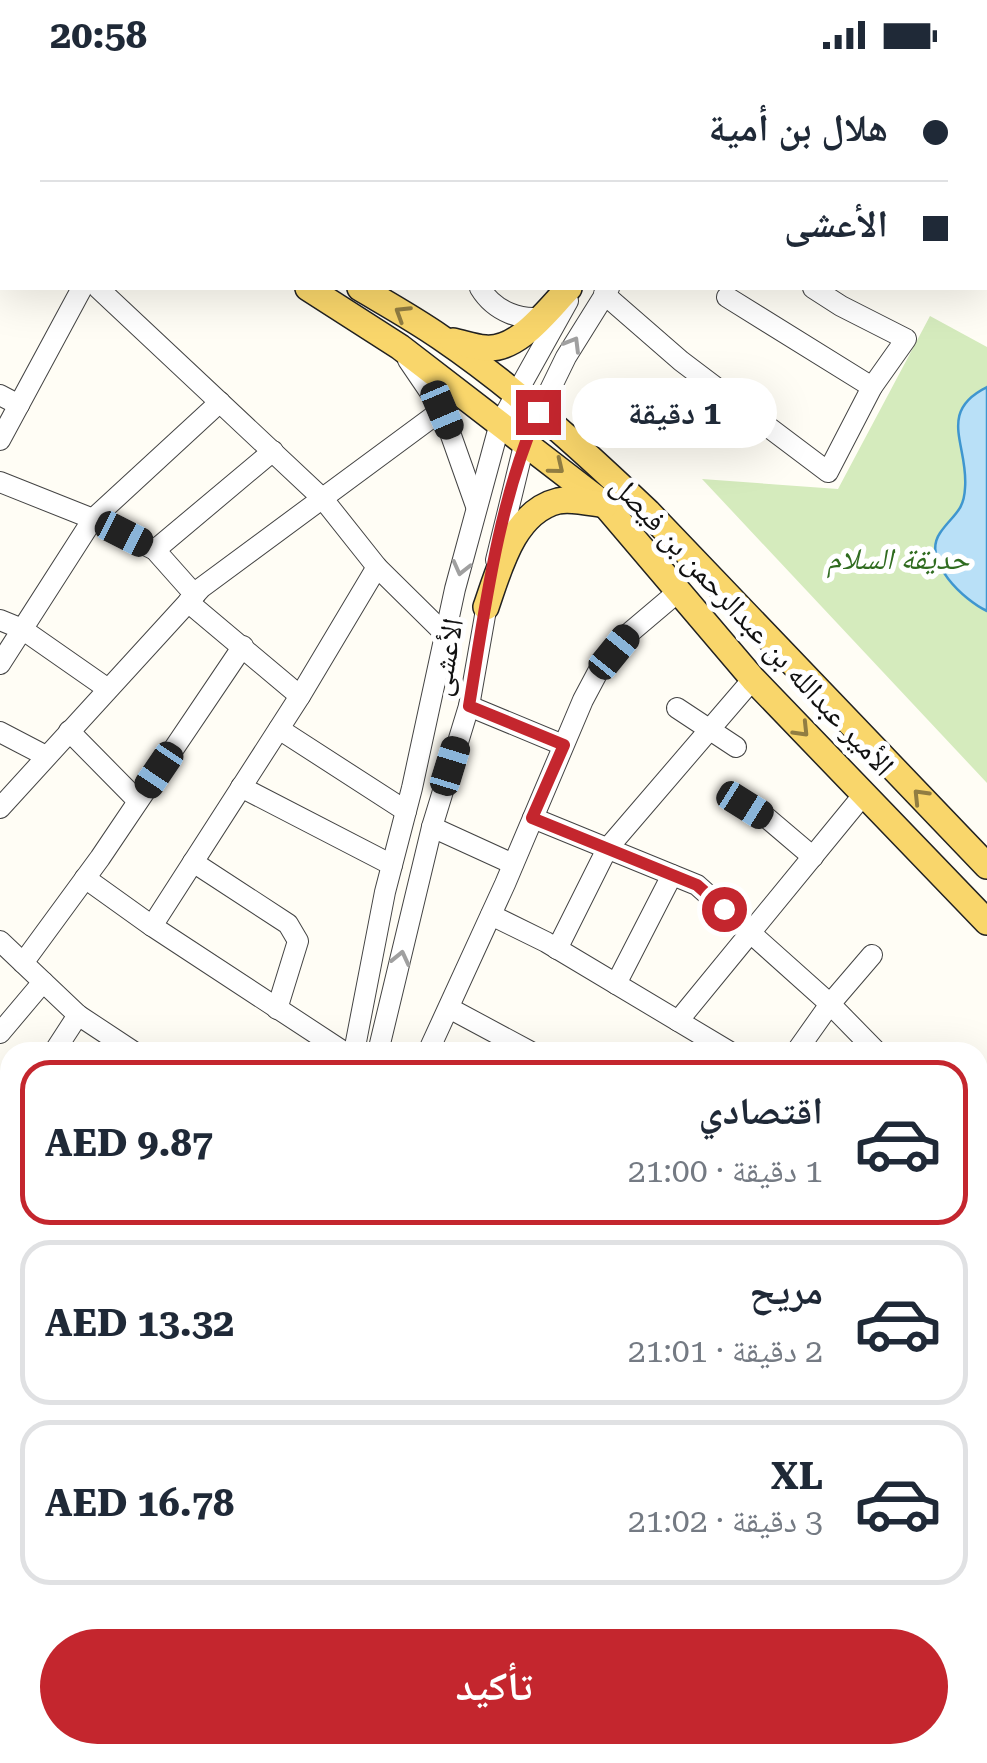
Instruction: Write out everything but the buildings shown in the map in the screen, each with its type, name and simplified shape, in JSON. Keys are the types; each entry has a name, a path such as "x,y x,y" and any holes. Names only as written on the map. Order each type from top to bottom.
{"main road":[{"name":"الأمير عبدالله بن عبدالرحمن بن فيصل","path":"311,290 400,347 605,505 753,679 987,922"},
{"name":"الأمير عبدالله بن عبدالرحمن بن فيصل","path":"363,290 440,337 538,412 648,512 987,866"},
{"path":"440,337 487,349 502,346 549,315 568,290"},
{"path":"486,607 506,552 516,534 536,514 558,501 605,505"}],"street":[{"path":"0,440 10,400 81,290"},
{"path":"100,290 323,499 377,567 445,634"},
{"path":"482,290 493,305 519,317 549,315"},
{"name":"الأعشى","path":"356,1042 445,634 500,423 549,315 576,290"},
{"path":"606,290 681,361 828,472 872,387 906,339 816,290"},
{"name":"الأعشى","path":"380,1042 432,828 469,706 486,607 525,440 606,290"},
{"path":"726,298 872,387"},
{"path":"400,347 442,410 476,506"},
{"path":"0,664 93,519 220,402"},
{"path":"0,808 192,598 442,410"},
{"path":"155,550 272,451"},
{"path":"0,482 93,519 155,550 192,598 300,696"},
{"path":"152,926 300,696 377,567"},
{"path":"433,1042 600,668 627,635 679,591"},
{"path":"0,620 22,630 108,689"},
{"path":"23,963 243,646"},
{"path":"557,949 607,848 753,679"},
{"path":"469,706 564,745"},
{"path":"677,708 736,747"},
{"path":"278,730 406,810"},
{"path":"0,732 46,756"},
{"path":"69,732 138,801"},
{"path":"241,788 392,865"},
{"path":"678,1021 864,794"},
{"path":"745,805 767,818 812,857"},
{"path":"532,818 697,885 867,1042"},
{"path":"432,828 513,864"},
{"path":"193,862 295,932 298,941 277,1009"},
{"path":"616,984 672,875"},
{"path":"85,878 328,1042"},
{"path":"491,915 557,949 713,1042"},
{"path":"0,941 78,1015 119,1042"},
{"path":"803,1042 872,954"},
{"path":"0,1033 42,982"},
{"path":"448,1008 508,1042"},
{"path":"60,1042 78,1015"}],"green space":[{"name":"حديقة السلام","path":"930,316 987,347 987,783 702,479 838,489"}],"water":[{"path":"987,387 987,611 948,579 936,556 936,544 964,496 959,419 963,407"}],"route":[{"path":"538,412 525,440 507,507 469,706 564,745 532,818 697,885 724,909"}]}
